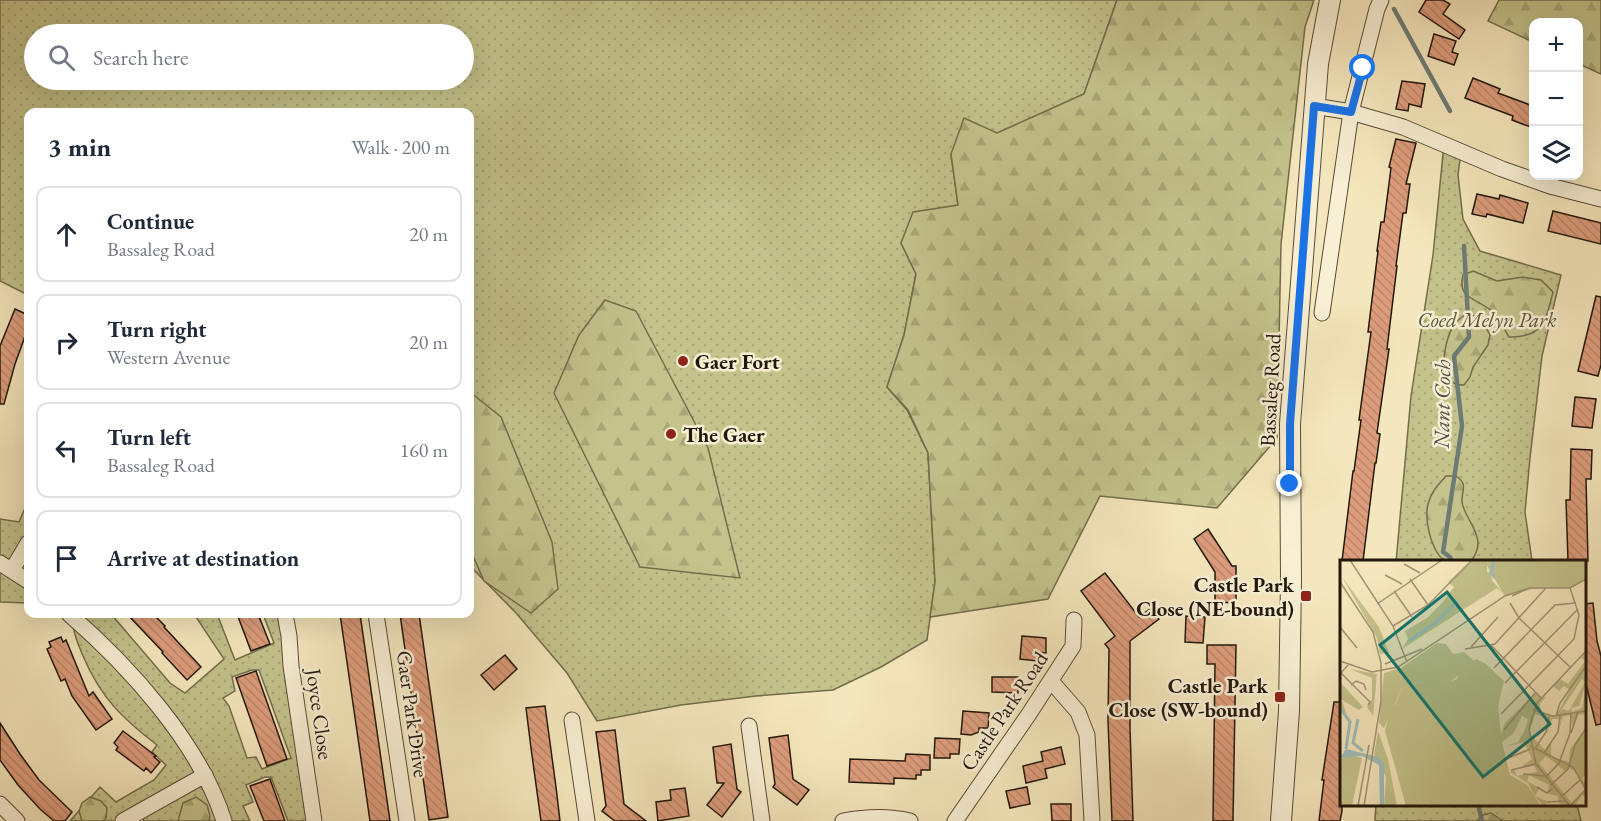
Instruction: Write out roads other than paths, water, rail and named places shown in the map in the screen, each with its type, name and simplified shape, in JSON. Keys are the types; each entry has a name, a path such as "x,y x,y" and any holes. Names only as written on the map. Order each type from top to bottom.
{"street":[{"name":"Bassaleg Road","path":"1281,821 1289,699 1290,424 1314,106 1318,64 1330,0"},
{"path":"1322,313 1351,112 1381,0"},
{"path":"1314,106 1351,112 1403,127 1502,169 1550,186 1601,199"},
{"path":"24,547 6,566 24,578"},
{"path":"74,618 130,674 184,742 205,775 224,821"},
{"name":"Joyce Close","path":"286,618 314,821"},
{"name":"Gaer Park Drive","path":"377,618 407,821"},
{"name":"Castle Park Road","path":"955,821 1073,646 1074,620"},
{"path":"1051,681 1078,712 1087,735 1092,821"},
{"path":"572,720 587,821"},
{"path":"749,726 762,821"},
{"path":"123,821 205,775"},
{"path":"0,804 17,821"},
{"path":"843,821 878,818 910,821"}],"waterway":[{"name":"Nant Coch","path":"1394,9 1450,111"},
{"name":"Nant Coch","path":"1451,560 1443,552 1462,426 1454,356 1469,337 1464,246"},
{"name":"Nant Coch","path":"1478,806 1482,821"}],"place":[{"name":"Gaer Fort","path":"683,361"},
{"name":"The Gaer","path":"671,434"},
{"name":"Castle Park Close (NE-bound)","path":"1306,596"},
{"name":"Castle Park Close (SW-bound)","path":"1280,697"}],"park label":[{"name":"Coed Melyn Park","path":"1487,319"}]}
